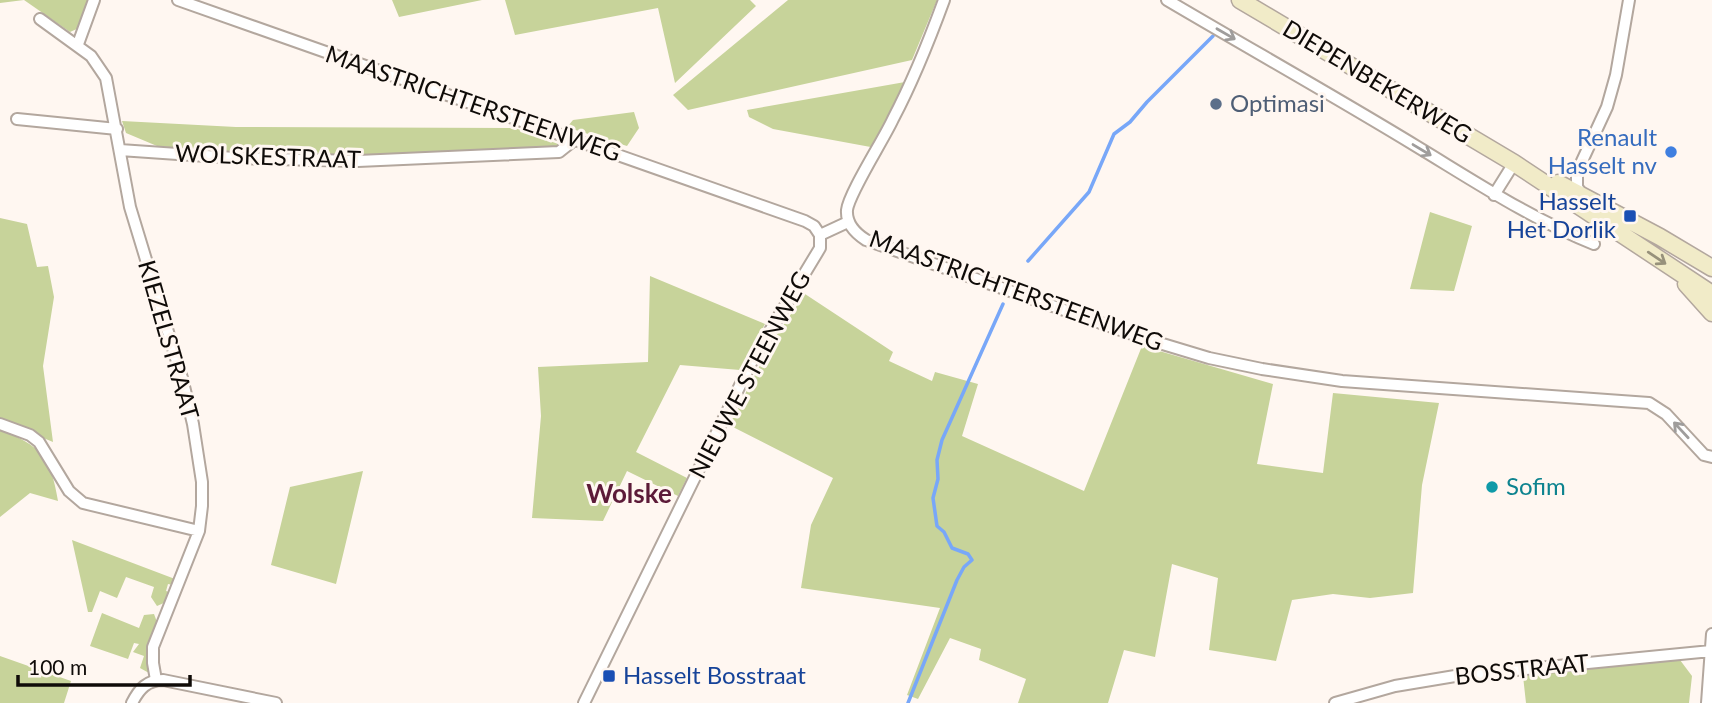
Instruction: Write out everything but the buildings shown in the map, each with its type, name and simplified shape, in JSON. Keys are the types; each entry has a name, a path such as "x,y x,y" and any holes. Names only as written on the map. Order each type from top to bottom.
{"main road":[{"name":"DIEPENBEKERWEG","path":"1240,0 1514,163 1712,294"},
{"name":"DIEPENBEKERWEG","path":"1514,163 1532,169 1712,268"},
{"path":"1696,258 1712,248"},
{"path":"1679,273 1712,313"}],"street":[{"path":"78,44 94,0"},
{"name":"MAASTRICHTERSTEENWEG","path":"178,0 805,220 814,226 820,235 848,222 856,234 866,240 1209,358 1342,381 1648,404 1659,408 1704,455 1712,457"},
{"path":"848,222 849,203 893,119 944,0"},
{"name":"DIEPENBEKERWEG","path":"1167,0 1415,145 1494,195 1562,231 1594,244"},
{"path":"1583,197 1577,187 1577,172 1607,107 1616,75 1629,0"},
{"path":"40,19 78,44 102,69 120,150"},
{"path":"17,119 117,129"},
{"name":"WOLSKESTRAAT","path":"120,150 235,158 358,161 559,152 574,140"},
{"name":"KIEZELSTRAAT","path":"120,150 130,207 182,378 193,424 202,482 199,531 153,648 156,680"},
{"path":"1494,195 1514,163"},
{"name":"NIEUWE STEENWEG","path":"584,703 753,359 820,248 820,235"},
{"path":"0,424 30,435 39,442 69,491 83,503 199,531"},
{"path":"1707,703 1712,634"},
{"name":"BOSSTRAAT","path":"1335,703 1395,686 1455,676 1711,651"},
{"path":"132,703 144,686 156,680 276,703"}],"green space":[{"path":"0,0 24,0 0,3"},
{"path":"24,0 89,0 79,28 70,32"},
{"path":"392,0 482,0 399,17"},
{"path":"505,0 750,0 756,6 675,83 658,8 515,35"},
{"path":"788,0 937,0 912,60 688,110 673,95"},
{"path":"905,82 876,148 773,129 749,117 747,110"},
{"path":"634,112 639,128 627,146 568,126 573,120"},
{"path":"122,121 236,127 515,128 558,144 556,147 358,156 205,150 157,146 126,133"},
{"path":"1430,212 1472,226 1454,291 1410,289"},
{"path":"0,218 27,224 37,267 48,266 54,297 43,366 53,442 0,420"},
{"path":"650,276 765,324 740,370 680,365 636,452 687,478 678,496 627,471 603,521 532,518 541,416 538,367 648,362"},
{"path":"805,294 893,352 889,361 932,381 935,372 978,384 962,436 1084,491 1142,346 1273,384 1257,464 1323,473 1333,393 1439,403 1422,485 1413,593 1370,598 1333,594 1292,600 1276,661 1209,650 1218,578 1172,564 1155,657 1124,650 1108,703 1018,703 1026,679 979,660 981,649 950,638 918,699 907,695 940,608 801,588 811,525 833,478 729,425 773,340"},
{"path":"0,430 25,441 42,455 52,474 58,501 30,493 0,517"},
{"path":"363,471 336,584 271,565 290,487"},
{"path":"72,540 175,579 173,585 168,584 166,602 157,606 151,597 154,587 126,577 117,598 100,591 92,612 88,612"},
{"path":"102,613 139,628 144,615 154,614 157,622 147,651 149,673 140,668 144,656 133,652 139,644 134,643 128,659 90,646"},
{"path":"0,656 71,681 64,703 0,703"},
{"path":"1680,660 1692,676 1689,703 1526,703 1523,676"}],"waterway":[{"path":"1028,261 1089,192 1114,134 1130,122 1213,36"},
{"path":"908,703 957,580 964,567 972,560 968,554 952,548 944,532 937,526 933,498 938,479 937,460 942,440 1003,304"}],"place":[{"name":"Optimasi","path":"1216,104"},
{"name":"Renault Hasselt nv","path":"1671,152"},
{"name":"Hasselt Het Dorlik","path":"1630,216"},
{"name":"Sofim","path":"1492,487"},
{"name":"Hasselt Bosstraat","path":"609,676"}],"district":[{"name":"Wolske","path":"629,494"}]}
